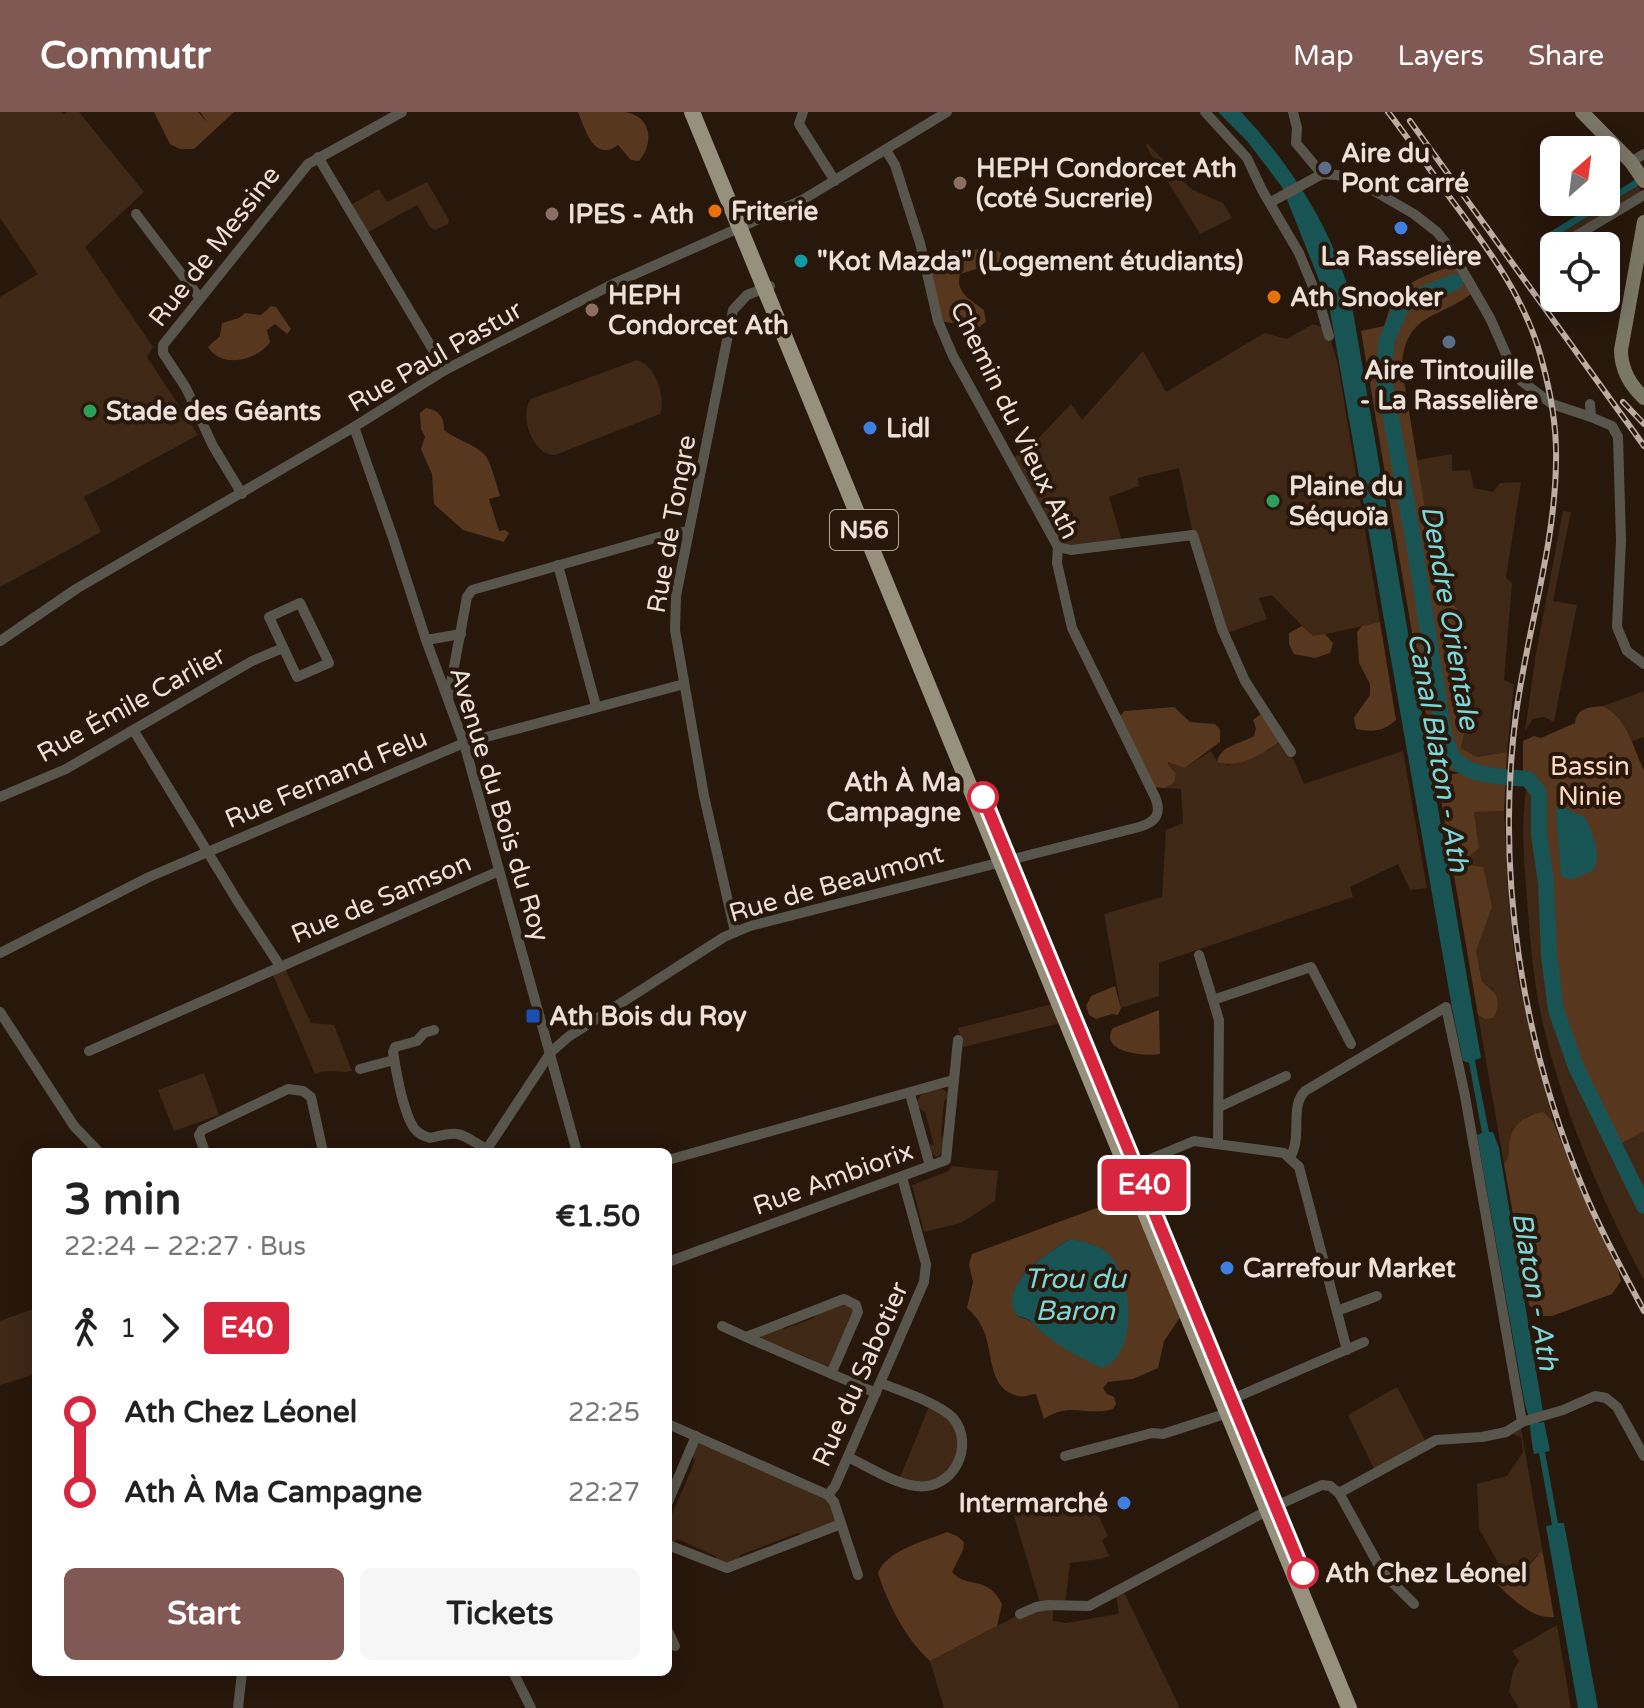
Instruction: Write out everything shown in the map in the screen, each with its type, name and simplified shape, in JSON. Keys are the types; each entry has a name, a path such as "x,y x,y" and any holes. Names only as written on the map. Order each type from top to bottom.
{"main road":[{"name":"N56","path":"692,112 768,286 1230,1407 1358,1708"},
{"name":"N56","path":"700,112 742,225"},
{"name":"N56","path":"1272,1508 1349,1708"}],"street":[{"name":"Rue de Messine","path":"242,494 213,446 186,388 162,350 166,340 297,177 318,157 402,112"},
{"path":"803,112 799,124 835,181"},
{"name":"Rue Paul Pastur","path":"0,641 76,589 242,494 445,370 615,283 784,209 947,112"},
{"path":"1205,112 1247,158 1299,253 1319,301 1329,336"},
{"path":"1293,112 1297,128 1296,143 1322,174"},
{"path":"1582,112 1639,167"},
{"name":"Chemin du Vieux Ath","path":"886,150 895,165 920,243 938,321 953,356 1058,547 1057,563 1072,628 1155,797 1159,812 1154,822 1149,824 1004,861"},
{"path":"318,157 445,370"},
{"path":"1271,202 1322,174 1337,175 1357,181 1427,224 1454,256 1490,318 1520,380 1552,404 1612,426 1618,437 1621,540 1617,627 1627,651 1644,664"},
{"path":"1582,232 1644,195"},
{"path":"136,214 199,297"},
{"path":"1644,222 1621,350 1622,366 1644,398"},
{"name":"Rue de Tongre","path":"735,932 704,796 675,630 675,610 733,310 747,295 768,286"},
{"path":"1590,404 1591,417"},
{"name":"Avenue du Bois du Roy","path":"354,427 464,743 576,1148"},
{"path":"447,700 467,597 472,590 688,531"},
{"path":"1058,547 1071,550 1193,535 1222,629 1245,681 1291,752"},
{"path":"558,565 596,706"},
{"path":"300,603 329,663 297,677 283,648 269,617 300,603"},
{"path":"426,640 461,634"},
{"name":"Rue Émile Carlier","path":"0,797 66,769 252,661 283,648"},
{"name":"Rue Fernand Felu","path":"0,953 149,877 464,743 684,684"},
{"path":"134,731 280,966"},
{"name":"Rue de Beaumont","path":"487,1148 551,1052 611,1007 735,932 1004,861"},
{"name":"Rue de Samson","path":"89,1051 499,871"},
{"path":"1199,955 1219,1020 1218,1144"},
{"path":"1213,1000 1311,967 1351,1044"},
{"path":"1290,1157 1295,1149 1299,1097 1305,1091 1446,1007 1531,1420"},
{"path":"0,1012 74,1126 95,1148"},
{"path":"434,1030 424,1033 417,1041 395,1047 393,1054 401,1081 400,1091 417,1132 430,1138 459,1133 481,1148"},
{"name":"Rue Ambiorix","path":"672,1261 946,1160 958,1040"},
{"path":"360,1069 394,1060"},
{"path":"1219,1107 1286,1076"},
{"path":"672,1159 953,1080"},
{"path":"204,1148 199,1135 206,1127 288,1089 303,1091 311,1097 322,1148"},
{"path":"910,1094 930,1166"},
{"path":"1131,1166 1194,1141 1284,1153 1290,1157 1299,1167 1347,1350"},
{"name":"Rue du Sabotier","path":"828,1495 922,1291 926,1264 902,1177"},
{"path":"1337,1311 1377,1296"},
{"path":"746,1337 844,1299 851,1301 858,1312 831,1374"},
{"path":"722,1326 831,1374 946,1412 959,1429 960,1459 948,1477 923,1486 908,1484 848,1457"},
{"path":"1065,1456 1152,1433 1163,1434 1230,1407 1364,1342"},
{"path":"1339,1493 1436,1440 1497,1434 1590,1397 1606,1398 1625,1418 1644,1456"},
{"path":"672,1426 828,1495 834,1502 858,1575"},
{"path":"672,1493 696,1436"},
{"path":"1020,1614 1049,1605 1089,1606 1272,1508 1322,1485 1330,1486 1339,1493 1383,1573 1414,1604"},
{"path":"672,1547 727,1568 841,1524"},
{"path":"672,1640 675,1646"},
{"path":"238,1708 242,1676"},
{"path":"515,1676 531,1708"}],"shaded area":[{"name":"Stade des Géants","path":"0,112 61,112 64,115 79,112 144,192 85,247 153,347 147,357 198,435 84,497 101,532 0,587 0,297 38,274 0,218"},
{"path":"1147,143 1191,189 1223,203 1232,218 1200,234"},
{"path":"427,182 449,220 448,224 435,230 417,205 365,234 349,206 379,189 387,202"},
{"path":"1638,186 1641,192 1620,205 1620,197"},
{"path":"1589,216 1604,216 1579,232 1563,232"},
{"name":"Plaine du Séquoïa","path":"1313,324 1327,329 1338,364 1380,622 1313,637 1272,595 1259,598 1267,619 1224,634 1193,535 1179,468 1138,478 1139,486 1109,497 1123,544 1065,549 1010,460 1034,443 1071,404 1082,420 1143,351 1166,392 1264,333 1287,339"},
{"path":"637,360 649,368 658,382 662,399 660,414 555,455 547,454 534,442 526,415 531,399"},
{"path":"1452,454 1452,471 1470,470 1474,488 1493,492 1500,483 1521,482 1506,578 1512,583 1504,680 1514,684 1507,752 1477,757 1461,748 1467,719 1456,681 1453,642 1457,608 1439,593 1417,460"},
{"path":"1563,511 1571,512 1553,601 1577,605 1554,722 1544,717 1533,719 1525,731 1536,653"},
{"path":"1644,691 1644,737 1631,742 1617,716 1603,706"},
{"path":"1284,738 1304,784 1403,751 1427,888 1410,890 1398,864 1350,887 1353,897 1159,963 1159,996 1121,1008 1104,914 1162,897 1166,830 1183,823 1181,789 1165,788 1174,783 1168,761 1185,768 1211,751 1217,762 1228,765 1269,750"},
{"path":"1528,779 1539,793 1539,835 1546,882 1549,956 1576,1067 1613,1141 1619,1145 1644,1131 1644,1280 1613,1218 1570,1116 1541,1015 1532,958 1524,855 1523,824"},
{"path":"1504,811 1508,895 1517,976 1553,1121 1541,1114 1526,1117 1504,1164 1478,1015 1485,1019 1493,989 1482,982 1476,951 1492,906 1469,863 1471,855 1479,848 1474,812"},
{"path":"283,964 311,1023 334,1025 352,1071 315,1074 271,970"},
{"path":"1052,1004 1061,1023 963,1047 958,1028"},
{"path":"204,1073 219,1115 174,1131 158,1090"},
{"path":"940,1088 947,1092 948,1098 944,1101 942,1153 937,1157 930,1153 927,1144 934,1145 925,1112 917,1107 916,1102 922,1094"},
{"path":"951,1166 998,1171 995,1201 961,1223 924,1232 912,1185 949,1171"},
{"path":"844,1299 856,1305 831,1374 809,1358 782,1347 779,1351 761,1339 761,1335 776,1325 784,1329 814,1318 817,1309"},
{"path":"32,1309 32,1375 0,1385 0,1321"},
{"path":"1397,1387 1427,1444 1376,1473 1348,1415"},
{"path":"930,1404 959,1429 960,1459 932,1485 899,1480"},
{"path":"1520,1423 1543,1554 1537,1555 1521,1574 1500,1566 1479,1529 1477,1484 1507,1476 1523,1452 1521,1437 1506,1432"},
{"path":"696,1436 828,1495 841,1524 808,1538 798,1533 740,1555 738,1565 720,1567 715,1556 678,1539 672,1543 672,1514 695,1461 690,1451"},
{"path":"1089,1495 1108,1536 1102,1540 1109,1556 1070,1563 1065,1605 1053,1609 1053,1621 1066,1623 1119,1614 1116,1593 1124,1592 1180,1708 944,1708 930,1661 1041,1606 1014,1516"},
{"path":"1557,1625 1571,1708 1519,1708 1509,1692 1513,1671 1519,1661 1512,1651"}],"green space":[{"path":"154,112 198,112 208,123 200,112 234,112 194,149 180,149 170,144"},
{"path":"578,112 634,114 648,131 647,146 639,161 631,160 618,145 603,150 597,147 587,135"},
{"path":"993,248 1001,253 999,262 960,274 959,281 965,295 984,310 986,322 979,327 938,321 923,262 932,253"},
{"path":"1459,264 1475,291 1417,326 1404,350 1402,369 1439,593 1457,608 1453,642 1456,681 1467,719 1461,748 1477,757 1507,752 1504,811 1474,812 1479,848 1471,855 1469,862 1473,866 1483,867 1492,907 1476,951 1482,982 1495,993 1498,1002 1493,1018 1485,1019 1478,1015 1437,777 1459,773 1448,770 1433,757 1361,331 1384,326 1393,301 1405,288 1422,277"},
{"path":"271,306 276,307 291,329 287,334 275,324 267,330 270,342 257,354 230,360 214,354 208,347 220,336 222,323 245,313 261,315"},
{"path":"426,408 440,415 444,430 487,458 500,496 489,499 499,531 509,533 504,542 463,530 434,504 432,474 421,449 425,437 420,413"},
{"path":"1380,622 1396,720 1378,730 1356,729 1354,718 1370,695 1370,684 1359,663 1357,632 1362,626"},
{"path":"1302,626 1313,636 1325,634 1333,643 1330,653 1315,658 1294,654 1289,644 1289,633"},
{"name":"Bassin Ninie","path":"1603,706 1618,717 1644,771 1644,1131 1619,1145 1613,1141 1576,1067 1556,1010 1549,956 1546,882 1539,835 1539,794 1523,770 1523,741 1534,736 1541,738 1575,723 1584,709"},
{"path":"1174,707 1190,722 1215,724 1220,729 1220,742 1185,768 1168,762 1176,774 1174,783 1165,788 1150,787 1117,721 1124,711"},
{"path":"1262,713 1284,738 1243,762 1217,762 1227,748 1254,736 1256,728 1253,720"},
{"path":"1115,986 1121,1008 1118,1015 1096,1019 1089,1015 1086,1006 1091,996"},
{"path":"1159,1010 1160,1054 1125,1051 1112,1043 1110,1036 1113,1028"},
{"path":"1543,1112 1553,1121 1621,1281 1612,1294 1552,1316 1542,1316 1529,1305 1504,1164 1511,1134 1517,1125"},
{"path":"1132,1195 1181,1316 1164,1341 1158,1368 1133,1379 1108,1382 1103,1388 1114,1397 1116,1404 1113,1409 1062,1411 1044,1419 1036,1394 1018,1396 1002,1387 997,1379 983,1330 967,1308 973,1282 969,1264 972,1254","holes":["1071,1239 1096,1246 1044,1334 1032,1322 1017,1315 1012,1302 1015,1291 1041,1259"]},
{"path":"947,1532 964,1542 952,1572 964,1580 990,1589 1002,1604 997,1626 930,1661 898,1620 878,1573 898,1552"},
{"path":"1541,1552 1554,1617 1528,1610 1490,1577 1490,1571 1495,1566 1521,1574"}],"water":[{"path":"1218,112 1241,112 1292,174 1320,220 1350,294 1481,1058 1475,1060 1476,1067 1489,1132 1493,1132 1499,1148 1543,1413 1538,1416 1539,1423 1544,1422 1550,1451 1545,1452 1558,1523 1564,1523 1598,1708 1578,1708 1546,1526 1552,1525 1539,1453 1534,1454 1525,1405 1477,1135 1482,1133 1469,1063 1463,1061 1452,1008 1329,305 1282,187 1247,141"},
{"path":"1644,174 1644,182 1620,197 1620,189"},
{"path":"1576,216 1589,216 1563,232 1550,232"},
{"path":"1558,805 1586,818 1597,850 1594,870 1571,880 1561,876"},
{"name":"Trou du Baron","path":"1071,1239 1106,1252 1115,1263 1127,1295 1127,1332 1122,1348 1113,1361 1101,1368 1056,1343 1014,1311 1012,1301 1021,1279 1041,1259"}],"waterway":[{"name":"Dendre Orientale","path":"1455,282 1401,307 1387,340 1383,374 1444,735 1452,757 1461,765 1489,775 1528,779 1539,793 1539,835 1546,882 1549,956 1556,1010 1576,1067 1644,1206"}],"railway":[{"path":"1388,112 1515,294 1535,338 1548,386 1556,437 1554,494 1546,557 1516,714 1510,774 1512,896 1530,1017 1562,1134 1598,1222 1644,1311"},
{"path":"1410,121 1644,446"},
{"path":"1623,402 1644,424"}],"bus line":[{"name":"E40","path":"983,797 1303,1573"}],"place":[{"name":"Aire du Pont carré","path":"1325,168"},
{"name":"HEPH Condorcet Ath (coté Sucrerie)","path":"960,183"},
{"name":"Friterie","path":"715,211"},
{"name":"IPES - Ath","path":"552,214"},
{"name":"La Rasselière","path":"1401,228"},
{"name":"\"Kot Mazda\" (Logement étudiants)","path":"801,261"},
{"name":"Ath Snooker","path":"1274,297"},
{"name":"HEPH Condorcet Ath","path":"592,310"},
{"name":"Aire Tintouille - La Rasselière","path":"1449,342"},
{"name":"Stade des Géants","path":"90,411"},
{"name":"Lidl","path":"870,428"},
{"name":"Plaine du Séquoïa","path":"1273,501"},
{"name":"Ath À Ma Campagne","path":"983,797"},
{"name":"Ath Bois du Roy","path":"533,1016"},
{"name":"Carrefour Market","path":"1227,1268"},
{"name":"Intermarché","path":"1124,1503"},
{"name":"Ath Chez Léonel","path":"1303,1573"}],"water label":[{"name":"Canal Blaton - Ath","path":"1439,752"},
{"name":"Blaton - Ath","path":"1536,1291"}]}
